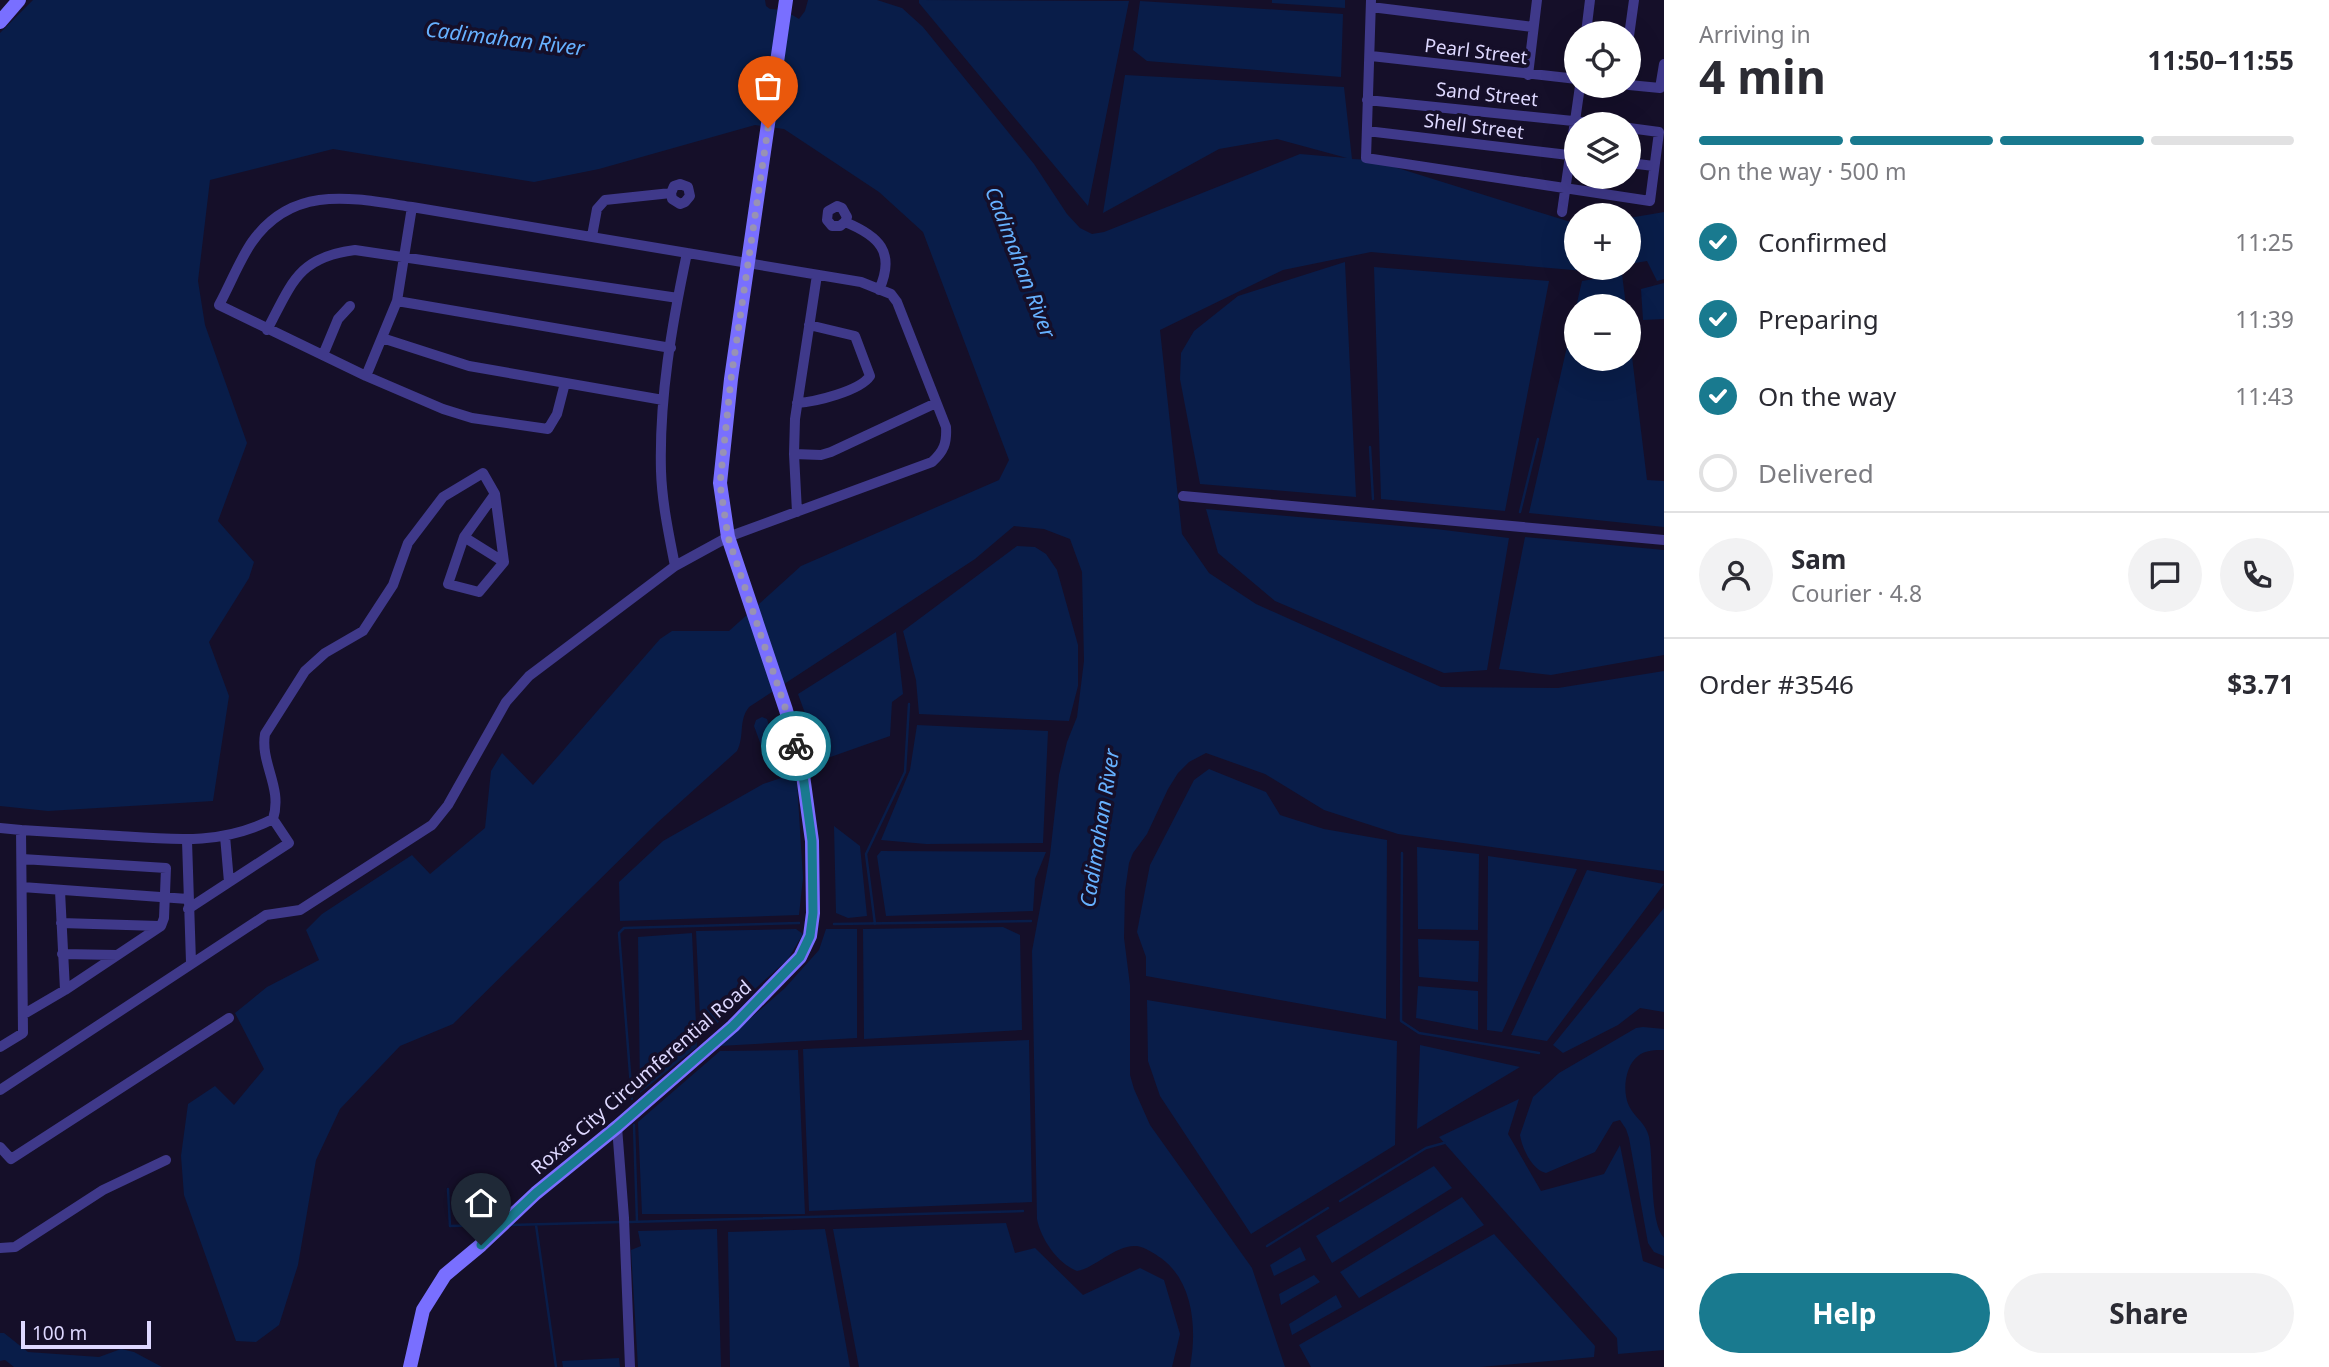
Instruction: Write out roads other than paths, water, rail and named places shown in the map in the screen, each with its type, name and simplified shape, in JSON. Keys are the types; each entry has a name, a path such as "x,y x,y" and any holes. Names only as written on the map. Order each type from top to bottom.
{"main road":[{"path":"0,22 19,0"},
{"name":"Roxas City Circumferential Road","path":"410,1367 423,1310 445,1275 536,1193 733,1026 800,957 810,936 813,913 812,841 802,768 786,710 728,537 720,484 731,379 785,2"}],"street":[{"path":"1528,75 1537,0"},
{"path":"1587,21 1590,0"},
{"path":"1631,21 1634,0"},
{"path":"1534,27 1371,4 1366,158 1564,187"},
{"name":"Pearl Street","path":"1371,56 1564,78"},
{"path":"1641,86 1660,88 1664,64"},
{"name":"Sand Street","path":"1367,100 1564,119"},
{"path":"1577,189 1650,201 1659,132 1641,130"},
{"name":"Shell Street","path":"1367,131 1564,154"},
{"path":"1641,164 1654,166"},
{"path":"1562,212 1565,189"},
{"path":"592,236 597,209 605,200 671,193"},
{"path":"0,1090 265,915 300,910 432,825 447,806 506,702 529,676 675,566 728,537 932,461 945,447 947,437 946,427 897,302 891,294 861,282 412,207 357,199 323,199 300,203 267,224 251,244 219,305 366,376 443,409 472,418 548,429 557,414 565,383"},
{"path":"366,376 397,301 412,207"},
{"path":"845,222 868,231 881,246 886,267 879,290"},
{"path":"267,330 293,280 308,265 331,253 355,250 678,298"},
{"path":"675,566 661,473 663,400 687,253"},
{"path":"797,512 794,454 797,403 817,275"},
{"path":"397,301 671,348"},
{"path":"323,355 338,319 350,306"},
{"path":"797,403 816,402 864,383 870,376 855,337 809,325"},
{"path":"382,338 469,366 663,400"},
{"path":"794,454 831,452 936,403"},
{"path":"0,828 187,841 225,836 257,827 273,819 278,805 263,747 265,734 305,671 325,653 363,631 393,585 408,543 443,497 483,473 495,494 504,562 479,592 448,584 464,537 495,494"},
{"path":"1183,496 1664,541"},
{"path":"464,537 504,562"},
{"path":"22,887 165,898 188,904 229,882 289,843 273,819"},
{"path":"0,1046 23,1033 21,830"},
{"path":"225,836 229,882"},
{"path":"187,841 191,962"},
{"path":"22,859 166,868 164,918 161,926 24,1014"},
{"path":"60,891 65,990"},
{"path":"61,923 161,926"},
{"path":"62,954 117,956"},
{"path":"0,1147 10,1159 229,1018"},
{"path":"617,1127 630,1367"},
{"path":"0,1248 15,1247 103,1190 166,1160"}],"water":[{"name":"Cadimahan River","path":"33,0 765,0 770,9 784,10 799,19 808,0 877,0 902,8 923,27 1034,164 1067,214 1080,228 1092,234 1104,232 1300,154 1347,158 1277,139 1219,149 1103,213 1125,75 1344,87 1352,159 1372,160 1564,220 1564,269 1371,252 1283,270 1160,330 1182,534 1209,573 1256,604 1441,687 1558,688 1664,671 1664,871 1398,834 1324,810 1265,774 1206,753 1189,762 1178,773 1129,863 1125,891 1124,938 1130,985 1130,1075 1150,1125 1252,1268 1285,1367 1190,1367 1193,1323 1187,1293 1172,1268 1153,1253 1137,1246 1129,1246 1077,1271 1063,1262 1046,1242 1037,1219 1032,951 1050,855 1059,775 1067,742 1077,717 1084,661 1082,572 1070,539 1044,529 1014,526 975,559 749,707 737,751 657,823 453,1024 400,1046 340,1109 316,1160 298,1265 279,1325 256,1342 236,1341 184,1195 181,1156 188,1104 215,1086 234,1105 264,1069 235,1013 267,987 319,960 306,930 322,914 412,855 430,874 485,828 491,771 502,753 533,785 660,639 672,631 729,631 801,566 999,480 1009,460 923,232 879,192 784,129 755,125 599,169 534,182 333,149 210,180 198,281 205,325 247,443 218,521 254,562 249,578 209,642 229,696 213,801 48,811 0,806 0,33"},
{"path":"919,0 1129,1 1088,206 919,3"},
{"path":"1272,0 1345,0 1345,8 1272,3"},
{"path":"1140,1 1343,14 1341,77 1147,61 1133,50"},
{"path":"1664,212 1664,279 1657,281 1647,261 1641,262 1641,216"},
{"path":"1345,262 1356,497 1200,484 1180,379 1181,353 1194,331 1238,296"},
{"path":"1374,267 1549,281 1505,511 1381,499"},
{"path":"1623,280 1624,294 1579,294 1582,281"},
{"path":"1664,283 1664,319 1643,320 1641,289"},
{"path":"1564,360 1564,371 1634,371 1647,480 1664,481 1664,527 1529,513"},
{"path":"1206,509 1509,538 1487,670 1444,673 1275,601 1218,553"},
{"path":"1525,537 1664,550 1664,655 1551,675 1499,669"},
{"path":"1017,546 1035,547 1046,554 1057,570 1078,645 1078,686 1069,721 919,714 916,680 903,631"},
{"path":"896,632 903,694 892,702 890,736 822,760 798,694"},
{"path":"762,717 767,719 776,748 775,756 771,758 765,756 754,726 756,720"},
{"path":"917,725 1048,731 1043,843 926,844 881,840 910,770"},
{"path":"1209,769 1266,792 1280,815 1324,829 1387,840 1386,1019 1146,976 1146,957 1137,932 1150,865 1194,780"},
{"path":"790,775 797,782 803,878 799,915 620,921 619,882 663,841 763,784"},
{"path":"834,826 860,846 867,916 848,918 836,913"},
{"path":"1417,847 1479,854 1478,930 1418,929"},
{"path":"881,851 1046,852 1035,879 1033,911 886,916 877,856"},
{"path":"1488,856 1577,869 1502,1032 1487,1030"},
{"path":"1587,870 1664,884 1547,1041 1511,1035"},
{"path":"1664,908 1664,1012 1640,1008 1618,1025 1563,1053 1553,1045"},
{"path":"1003,927 1020,935 1022,1030 864,1039 863,929"},
{"path":"796,929 803,934 788,959 701,1038 696,931"},
{"path":"826,929 857,929 857,1038 719,1046 785,988 819,950"},
{"path":"692,933 697,1047 640,1093 638,937"},
{"path":"1418,939 1479,941 1478,982 1419,977"},
{"path":"1418,986 1478,991 1478,1030 1416,1018"},
{"path":"1147,1000 1397,1041 1395,1145 1251,1234 1160,1096 1148,1061"},
{"path":"1636,1028 1664,1029 1664,1050 1644,1053 1634,1060 1626,1079 1626,1093 1629,1106 1649,1137 1654,1205 1659,1230 1664,1238 1664,1256 1654,1252 1648,1243 1629,1138 1620,1120 1613,1122 1595,1152 1546,1173 1532,1163 1525,1152 1520,1135 1533,1097 1559,1073"},
{"path":"1029,1040 1032,1202 809,1211 803,1049"},
{"path":"1420,1045 1520,1067 1417,1129"},
{"path":"798,1050 805,1214 642,1214 638,1122 720,1051"},
{"path":"1519,1099 1508,1134 1541,1191 1604,1174 1620,1145 1643,1261 1664,1269 1664,1350 1618,1354 1617,1338 1439,1137"},
{"path":"1434,1166 1452,1188 1332,1263 1316,1236"},
{"path":"1462,1197 1484,1225 1359,1298 1340,1272"},
{"path":"1006,1223 1015,1253 1035,1248 1083,1295 1140,1268 1164,1280 1180,1334 1172,1367 859,1367 833,1229"},
{"path":"717,1229 721,1367 638,1367 631,1250 641,1246 638,1231"},
{"path":"825,1229 850,1367 730,1367 728,1232"},
{"path":"1494,1234 1595,1346 1594,1357 1480,1367 1311,1367 1299,1345"},
{"path":"1300,1247 1306,1260 1274,1276 1270,1265"},
{"path":"1314,1275 1320,1282 1281,1305 1279,1294"},
{"path":"1336,1295 1342,1307 1292,1335 1289,1324"},
{"path":"0,1333 4,1333 28,1352 99,1357 121,1349 134,1352 162,1367 14,1367 5,1360 0,1361"},
{"path":"619,1358 620,1367 563,1367 562,1361"}],"waterway":[{"path":"1520,512 1538,439"},
{"path":"1370,447 1373,499"},
{"path":"875,924 866,854 905,772 909,704"},
{"path":"1402,853 1401,1021 1419,1033 1539,1053"},
{"path":"834,924 1031,921"},
{"path":"632,1099 619,933 624,928 799,923"},
{"path":"634,1125 637,1222"},
{"path":"1340,1201 1426,1148 1444,1143"},
{"path":"448,1189 450,1226 490,1225"},
{"path":"1267,1246 1328,1208"},
{"path":"630,1222 1023,1211"},
{"path":"510,1225 622,1222"},
{"path":"536,1225 556,1367"}]}
